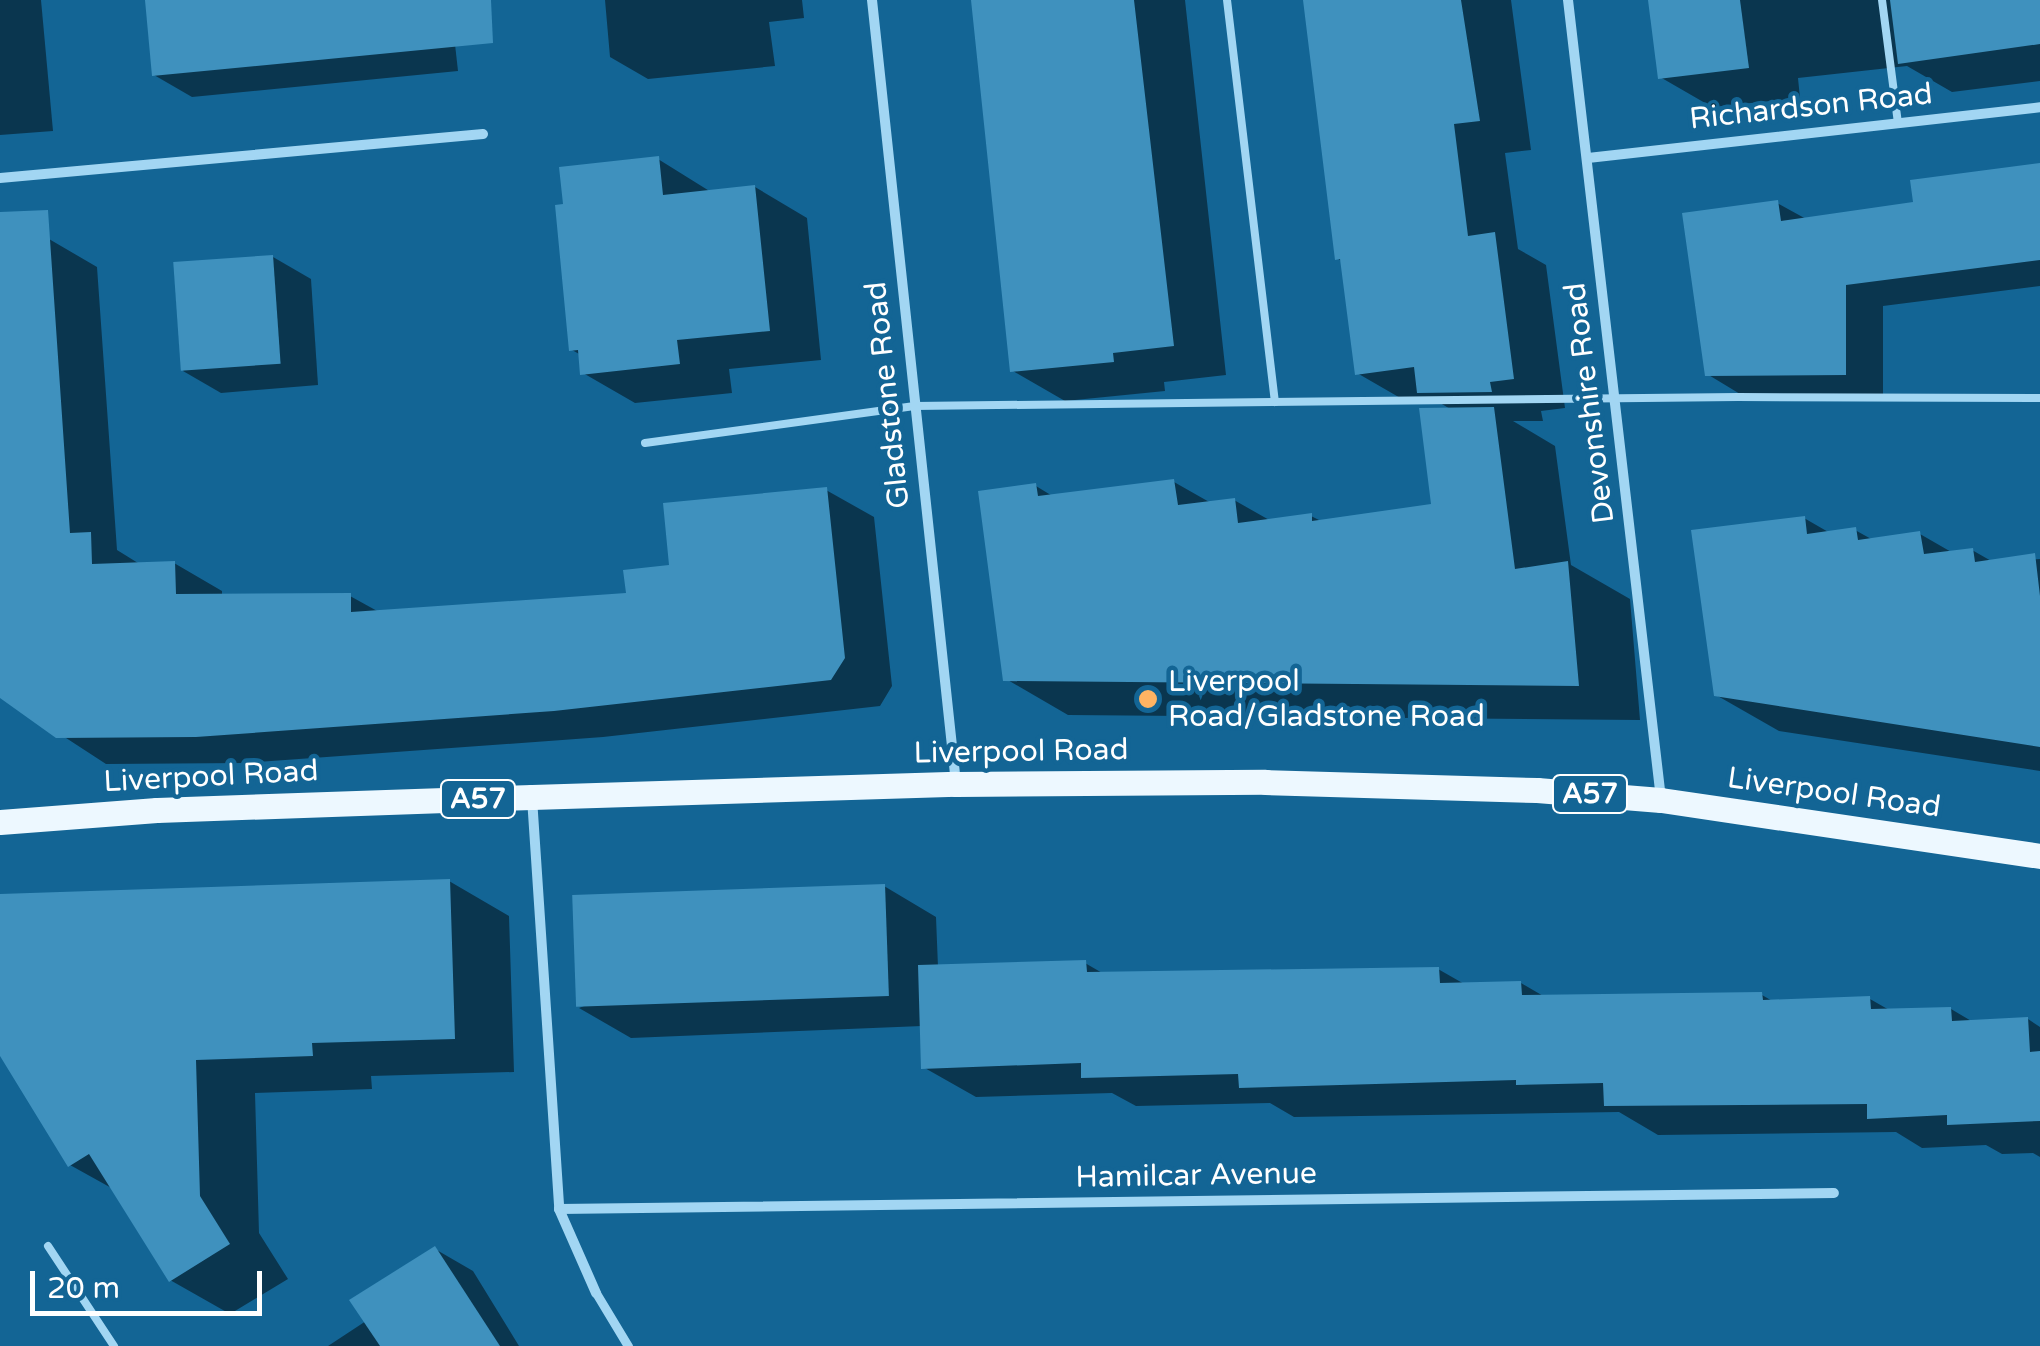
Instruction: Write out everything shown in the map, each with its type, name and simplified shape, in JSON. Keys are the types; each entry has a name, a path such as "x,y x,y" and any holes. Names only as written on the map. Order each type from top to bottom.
{"main road":[{"name":"Liverpool Road","path":"0,822 157,810 956,784 1401,784 1661,800 2040,856"}],"street":[{"name":"Gladstone Road","path":"872,0 956,784"},
{"name":"Devonshire Road","path":"1568,0 1661,800"},
{"name":"Richardson Road","path":"1588,158 2040,107"},
{"path":"0,178 483,134"},
{"path":"532,797 560,1210 596,1294 628,1346"},
{"name":"Hamilcar Avenue","path":"560,1210 1834,1193"}],"lane":[{"path":"1227,0 1274,402"},
{"path":"1882,0 1898,123"},
{"path":"645,443 914,406 1615,398 2040,398"},
{"path":"48,1246 114,1346"}],"building":[{"path":"145,0 491,0 493,43 152,76"},
{"path":"971,0 1134,0 1174,346 1113,353 1114,362 1010,372"},
{"path":"1303,0 1461,0 1480,121 1454,124 1468,236 1495,232 1514,379 1490,382 1492,392 1417,393 1414,367 1355,375 1340,259 1335,260"},
{"path":"1648,0 1740,0 1749,68 1658,79"},
{"path":"1890,0 2040,0 2040,44 1898,64"},
{"path":"659,156 663,195 755,185 770,331 677,340 680,364 580,375 578,350 569,351 555,205 563,204 559,167"},
{"path":"2040,163 2040,260 1846,285 1846,375 1705,376 1682,213 1778,200 1781,221 1913,202 1910,180"},
{"path":"48,210 70,533 91,532 92,564 175,561 176,594 351,593 351,612 626,593 623,570 669,565 663,503 827,487 845,658 831,680 554,711 196,737 56,738 0,698 0,212"},
{"path":"273,255 281,364 181,371 173,262"},
{"path":"1494,407 1515,569 1568,561 1579,686 1003,681 978,491 1036,483 1038,496 1174,479 1178,505 1235,498 1238,523 1312,513 1312,521 1431,504 1419,408"},
{"path":"1805,516 1807,534 1856,527 1858,540 1920,531 1924,554 1973,548 1975,562 2035,553 2040,596 2040,747 1714,696 1691,530"},
{"path":"450,879 455,1039 312,1043 313,1056 196,1060 200,1196 230,1244 169,1282 89,1154 68,1167 0,1056 0,894"},
{"path":"885,884 889,996 576,1007 572,895"},
{"path":"1086,960 1087,972 1439,967 1440,983 1521,981 1522,995 1762,992 1763,1000 1870,996 1871,1009 1951,1007 1952,1021 2028,1017 2030,1052 2040,1051 2040,1121 1947,1125 1947,1115 1867,1119 1867,1104 1604,1106 1603,1083 1516,1085 1516,1080 1239,1088 1238,1074 1081,1078 1081,1063 921,1069 918,965"},
{"path":"435,1246 500,1346 380,1346 349,1300"}],"place":[{"name":"Liverpool Road/Gladstone Road","path":"1148,699"}]}
